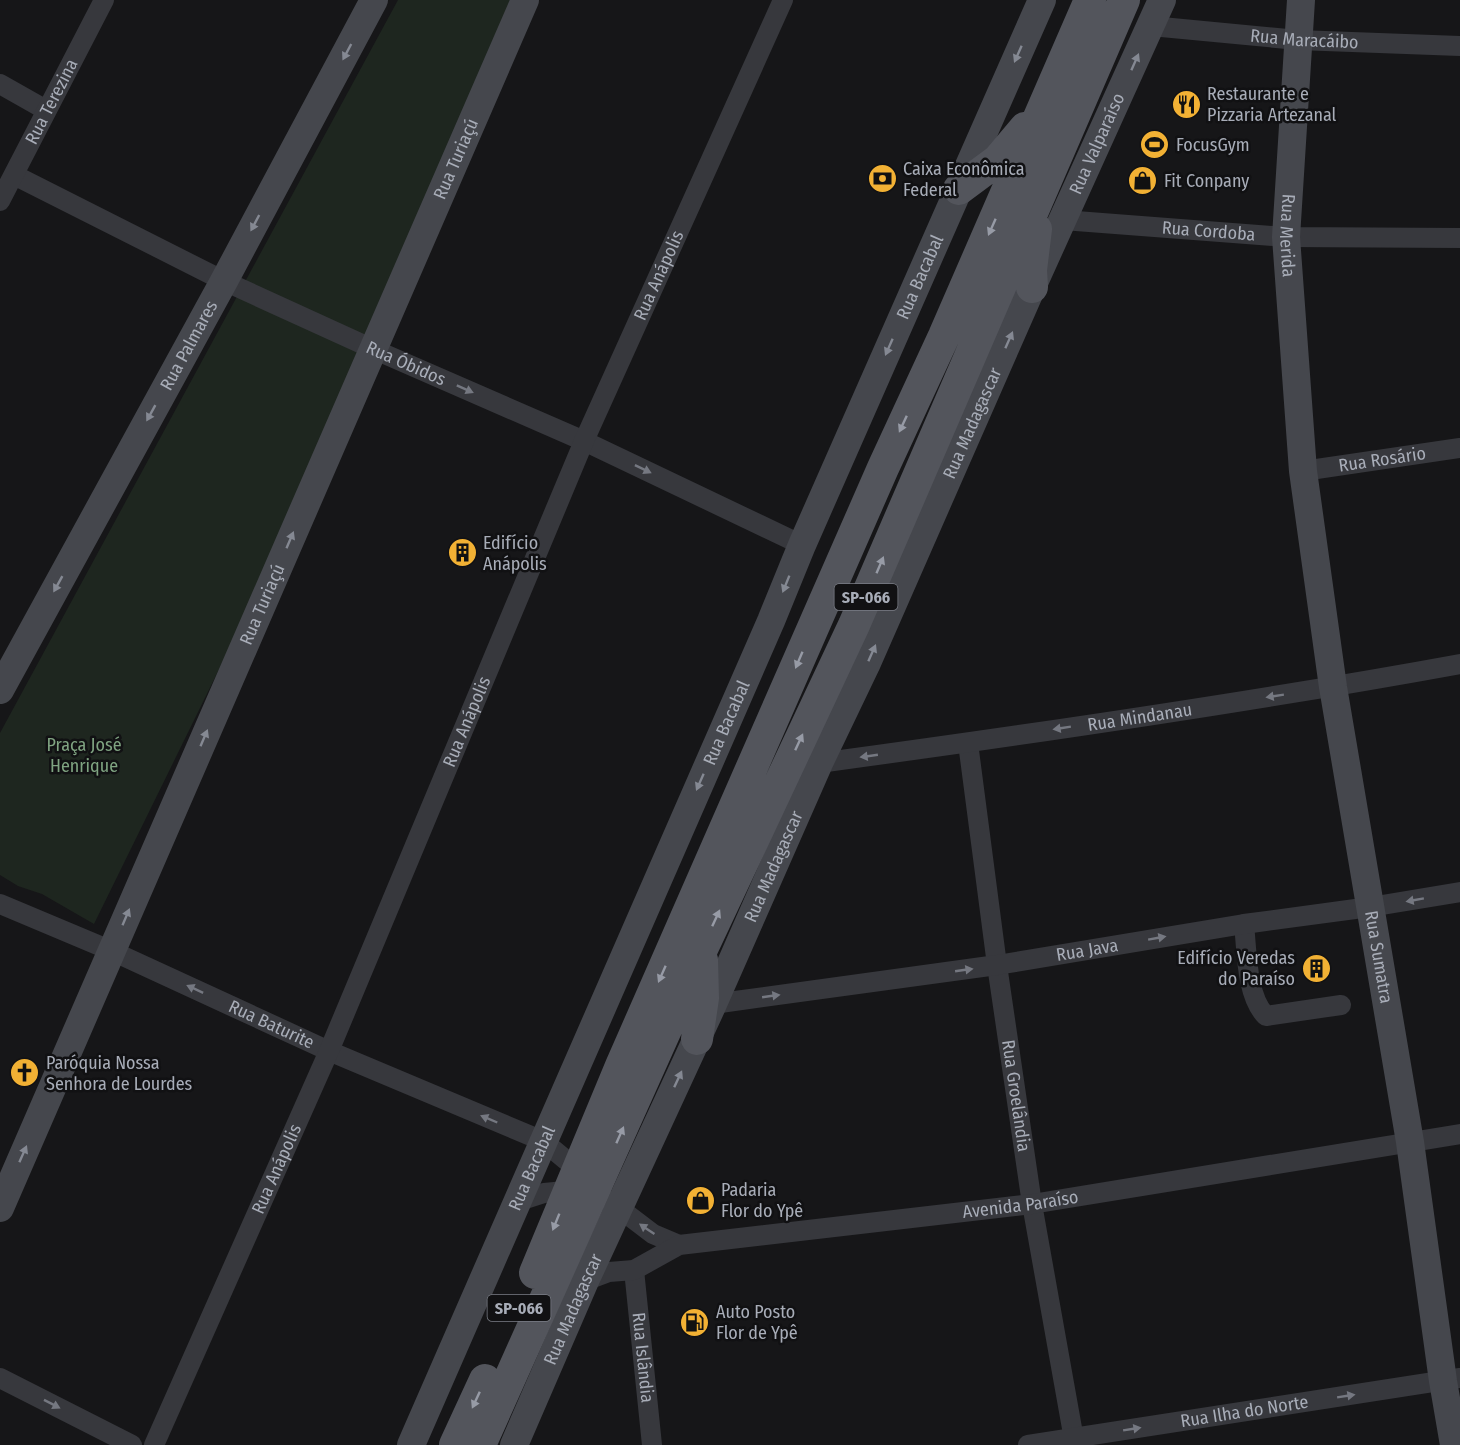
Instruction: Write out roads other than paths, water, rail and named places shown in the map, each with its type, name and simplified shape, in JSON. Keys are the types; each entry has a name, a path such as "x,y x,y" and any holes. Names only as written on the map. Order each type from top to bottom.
{"main road":[{"name":"SP-066","path":"455,1445 536,1270 591,1189 621,1066 1090,0"},
{"name":"SP-066","path":"480,1445 591,1189 854,625 1124,0"},
{"path":"959,189 998,160 1034,118 1055,83"},
{"path":"1032,287 1031,270 1038,200"},
{"path":"697,1039 703,998 702,949"}],"street":[{"name":"Rua Terezina","path":"0,201 104,0"},
{"name":"Rua Palmares","path":"0,690 224,281 374,0"},
{"name":"Rua Turiaçú","path":"0,1208 525,0"},
{"name":"Rua Anápolis","path":"154,1445 329,1051 584,441 783,0"},
{"name":"Rua Bacabal","path":"411,1445 766,632 801,545 1042,0"},
{"name":"Rua Valparaíso","path":"1032,287 1162,0"},
{"name":"Rua Merida","path":"1300,0 1286,237 1303,471"},
{"name":"Rua Maracáibo","path":"1151,26 1298,40 1460,46"},
{"path":"0,84 46,110"},
{"name":"Rua Óbidos","path":"14,175 224,281 584,441 801,545"},
{"name":"Rua Cordoba","path":"1063,220 1286,237 1460,238"},
{"name":"Rua Madagascar","path":"514,1445 585,1281 591,1189 697,1039 819,763 866,665 1032,287"},
{"name":"Rua Rosário","path":"1303,471 1460,447"},
{"name":"Rua Sumatra","path":"1303,471 1333,687 1451,1379 1454,1445"},
{"name":"Rua Mindanau","path":"819,763 968,743 1333,687 1460,664"},
{"name":"Rua Groelândia","path":"968,743 997,965 1032,1204 1075,1441"},
{"name":"Rua Java","path":"713,1004 997,965 1244,924 1460,892"},
{"name":"Rua Baturite","path":"0,904 112,951 329,1051 543,1141 591,1189 653,1234 679,1245"},
{"path":"1244,924 1252,991 1257,1008 1266,1016 1341,1005"},
{"name":"Avenida Paraíso","path":"585,1281 609,1272 634,1270 679,1245 1032,1204 1460,1134"},
{"path":"516,1202 544,1193 591,1189"},
{"name":"Rua Islândia","path":"634,1270 652,1445"},
{"path":"0,1378 132,1445"},
{"name":"Rua Ilha do Norte","path":"1028,1445 1075,1441 1451,1379"}],"place":[{"name":"Restaurante e Pizzaria Artezanal","path":"1186,104"},
{"name":"FocusGym","path":"1155,145"},
{"name":"Caixa Econômica Federal","path":"882,179"},
{"name":"Fit Conpany","path":"1143,181"},
{"name":"Edifício Anápolis","path":"462,553"},
{"name":"Edifício Veredas do Paraíso","path":"1316,968"},
{"name":"Paróquia Nossa Senhora de Lourdes","path":"25,1073"},
{"name":"Padaria Flor do Ypê","path":"700,1200"},
{"name":"Auto Posto Flor de Ypê","path":"695,1322"}],"park label":[{"name":"Praça José Henrique","path":"84,756"}]}
